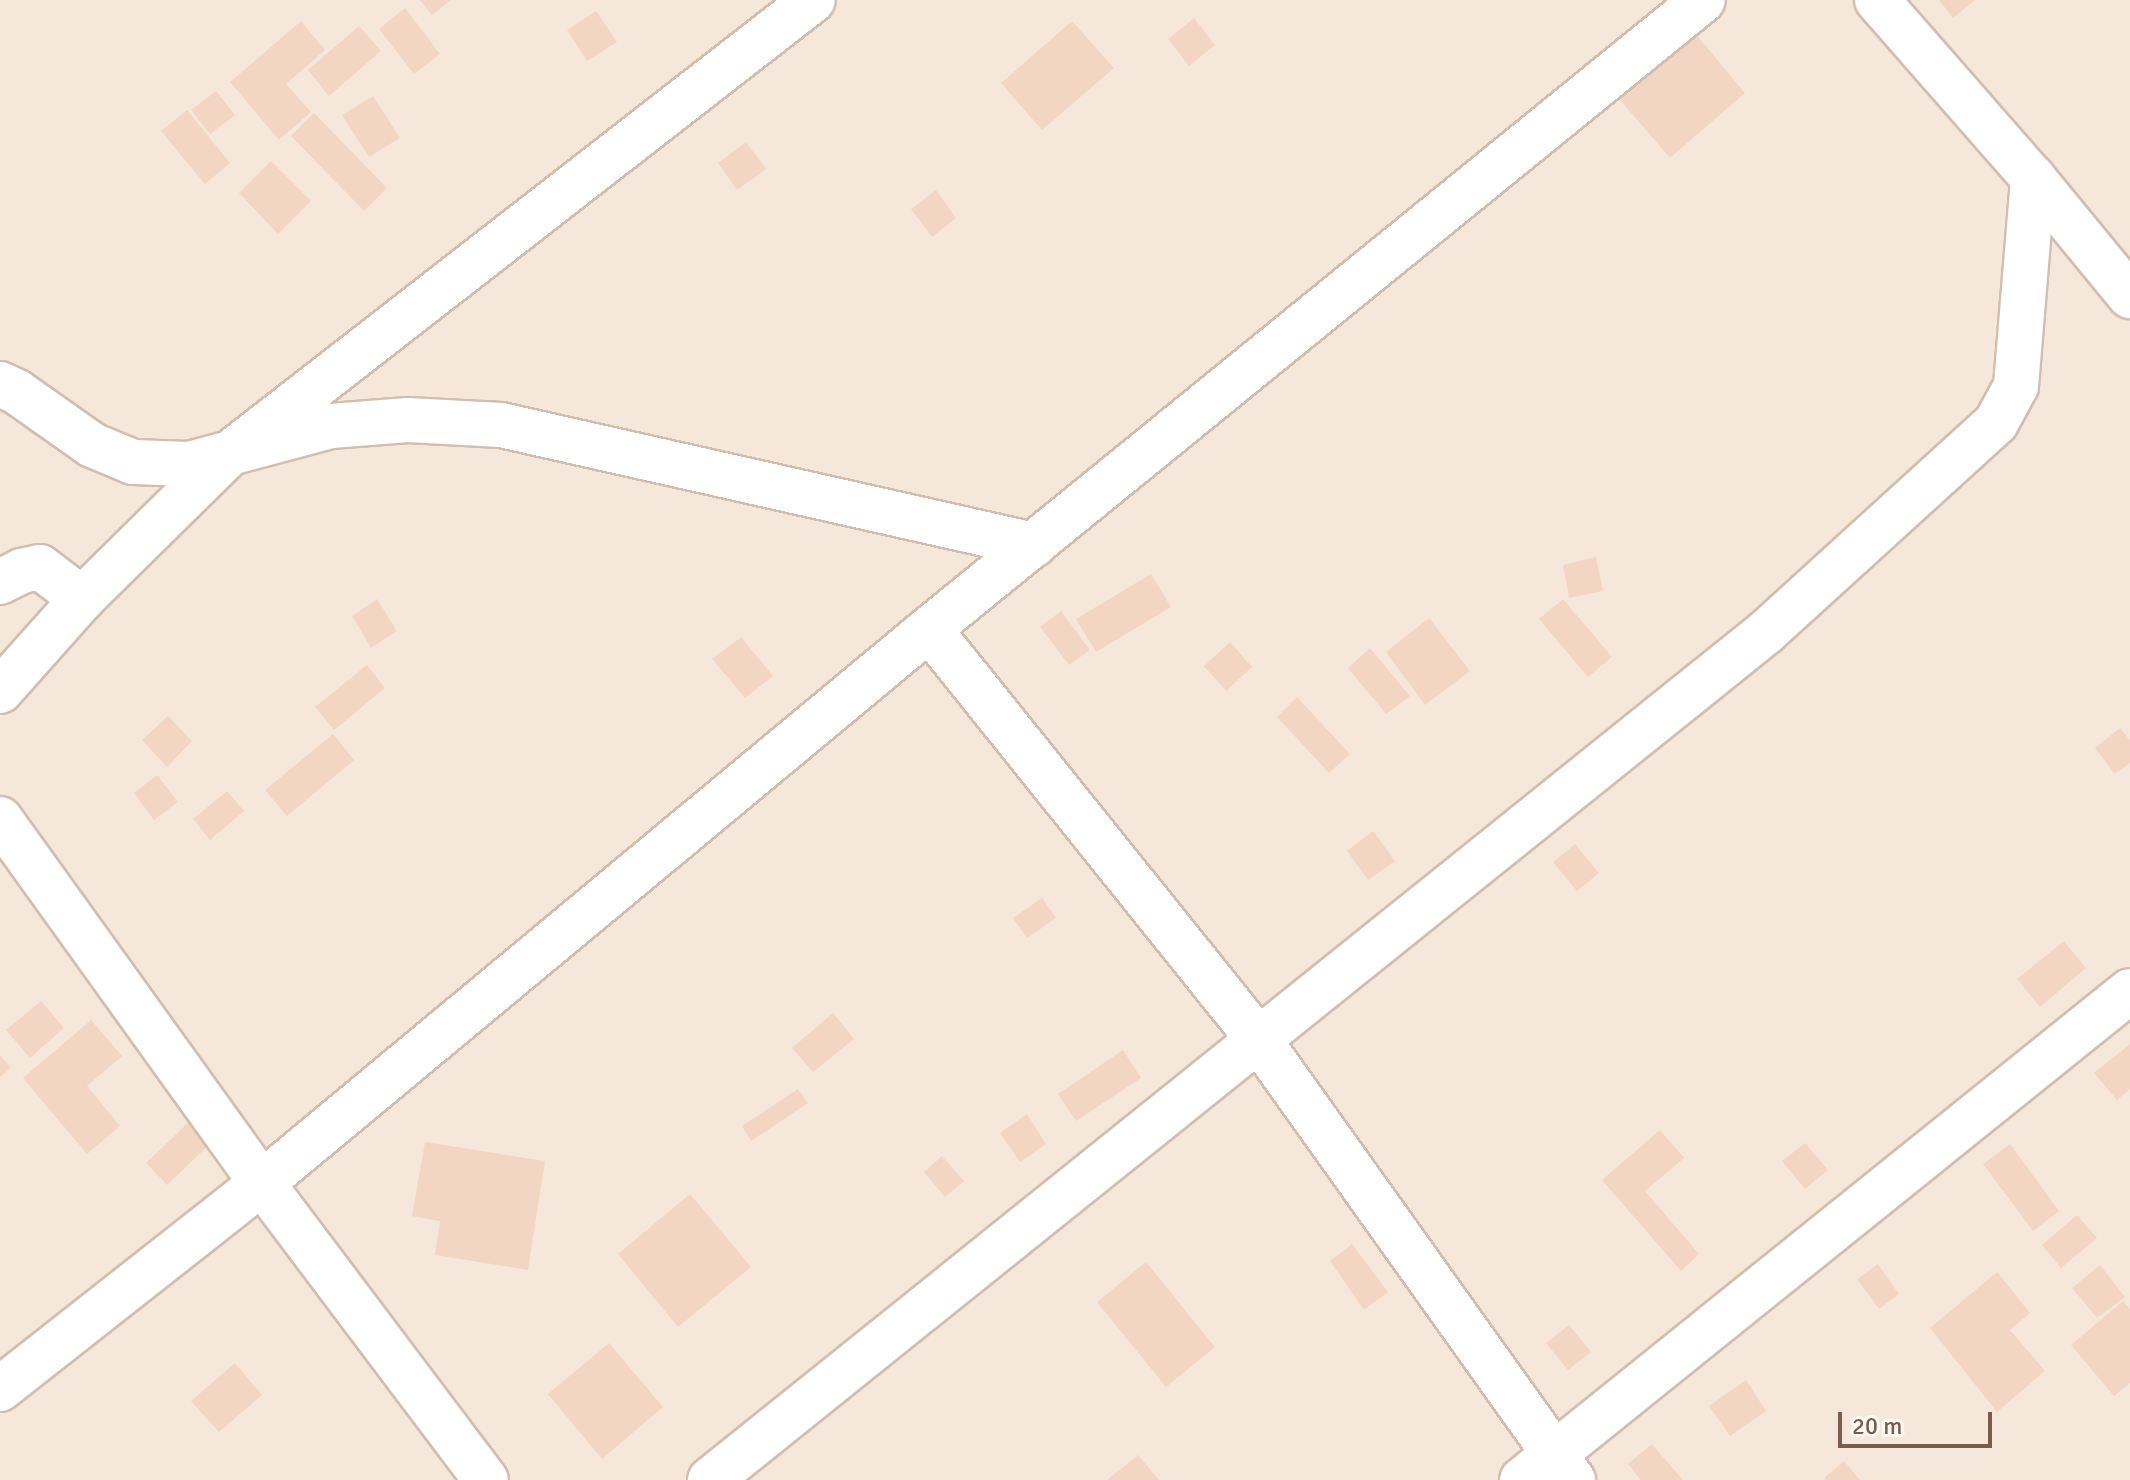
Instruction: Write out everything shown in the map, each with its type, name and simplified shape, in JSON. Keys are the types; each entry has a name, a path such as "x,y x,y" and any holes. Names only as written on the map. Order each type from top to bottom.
{"street":[{"path":"0,691 82,599 230,453 813,0"},
{"path":"0,1389 262,1183 929,629 1703,0"},
{"path":"1877,0 2033,178 2130,296"},
{"path":"710,1480 1765,633 1996,423 2016,386 2033,178"},
{"path":"0,384 17,392 92,445 133,462 189,464 331,426 408,420 501,425 1034,545"},
{"path":"0,582 22,571 40,567 82,599"},
{"path":"929,629 1259,1040 1550,1471 2130,991"},
{"path":"0,819 262,1183 486,1480"}],"shaded area":[{"path":"0,0 2130,0 2130,1480 0,1480"}],"building":[{"path":"420,0 451,0 432,15"},
{"path":"1939,0 1975,0 1953,18"},
{"path":"405,8 440,54 414,74 379,29"},
{"path":"596,11 617,42 587,61 567,30"},
{"path":"1679,14 1745,93 1670,158 1602,79"},
{"path":"1194,18 1215,45 1189,66 1168,39"},
{"path":"301,21 325,50 286,84 311,112 279,140 230,82"},
{"path":"1072,21 1114,68 1042,130 1001,83"},
{"path":"359,26 381,51 329,96 308,70"},
{"path":"216,91 235,115 210,134 191,110"},
{"path":"373,96 400,138 369,157 342,115"},
{"path":"187,110 230,163 205,184 161,131"},
{"path":"314,113 387,188 364,211 291,136"},
{"path":"746,142 766,169 737,190 718,163"},
{"path":"271,161 311,201 278,234 239,193"},
{"path":"936,190 956,218 932,237 911,209"},
{"path":"1596,557 1603,591 1569,598 1563,565"},
{"path":"1151,574 1171,607 1096,652 1076,619"},
{"path":"377,599 397,631 371,648 352,616"},
{"path":"1563,599 1612,657 1588,677 1539,619"},
{"path":"1061,611 1090,650 1069,665 1040,627"},
{"path":"1429,618 1470,671 1425,705 1386,652"},
{"path":"741,637 773,676 745,698 712,659"},
{"path":"1230,642 1252,667 1226,691 1204,666"},
{"path":"1370,648 1410,696 1386,714 1348,668"},
{"path":"367,665 385,688 334,730 315,707"},
{"path":"1297,697 1350,754 1329,773 1277,717"},
{"path":"168,716 192,741 167,767 142,740"},
{"path":"2120,728 2130,740 2130,763 2115,774 2095,748"},
{"path":"333,734 354,760 287,816 265,790"},
{"path":"157,775 178,802 154,820 134,793"},
{"path":"227,791 244,811 210,840 193,819"},
{"path":"1373,831 1395,861 1368,880 1347,851"},
{"path":"1575,844 1599,873 1577,891 1553,862"},
{"path":"1042,898 1056,918 1027,938 1013,918"},
{"path":"2064,941 2086,968 2040,1007 2017,979"},
{"path":"41,1001 64,1028 30,1058 6,1030"},
{"path":"833,1013 854,1039 813,1072 792,1048"},
{"path":"91,1020 122,1056 87,1086 120,1126 87,1154 23,1078"},
{"path":"2130,1044 2130,1089 2117,1100 2094,1073"},
{"path":"1123,1050 1141,1078 1076,1121 1058,1094"},
{"path":"0,1055 11,1068 0,1077"},
{"path":"798,1089 808,1103 751,1141 742,1126"},
{"path":"1027,1114 1046,1144 1020,1162 1000,1133"},
{"path":"191,1120 212,1142 167,1185 146,1163"},
{"path":"1660,1130 1684,1158 1645,1191 1699,1254 1681,1271 1602,1180"},
{"path":"425,1142 545,1161 528,1270 435,1255 440,1221 412,1216"},
{"path":"1805,1143 1828,1170 1805,1189 1782,1161"},
{"path":"2010,1144 2059,1211 2033,1231 1983,1164"},
{"path":"942,1156 964,1181 945,1197 924,1172"},
{"path":"690,1194 751,1267 678,1327 618,1254"},
{"path":"2077,1215 2097,1238 2061,1268 2042,1245"},
{"path":"1352,1244 1388,1292 1364,1310 1330,1261"},
{"path":"1146,1262 1215,1347 1166,1387 1097,1302"},
{"path":"1878,1264 1899,1294 1879,1309 1857,1279"},
{"path":"2100,1265 2125,1297 2097,1318 2072,1288"},
{"path":"1997,1272 2030,1313 2010,1330 2045,1371 1997,1412 1930,1328"},
{"path":"2123,1301 2130,1309 2130,1383 2114,1396 2071,1345"},
{"path":"1569,1325 1591,1352 1568,1370 1546,1343"},
{"path":"609,1343 663,1407 602,1459 548,1394"},
{"path":"235,1363 262,1395 219,1432 191,1401"},
{"path":"1746,1380 1766,1411 1730,1436 1709,1406"},
{"path":"1652,1444 1683,1480 1641,1480 1628,1464"},
{"path":"1138,1455 1159,1480 1107,1480"},
{"path":"1844,1461 1860,1480 1824,1478"}]}
